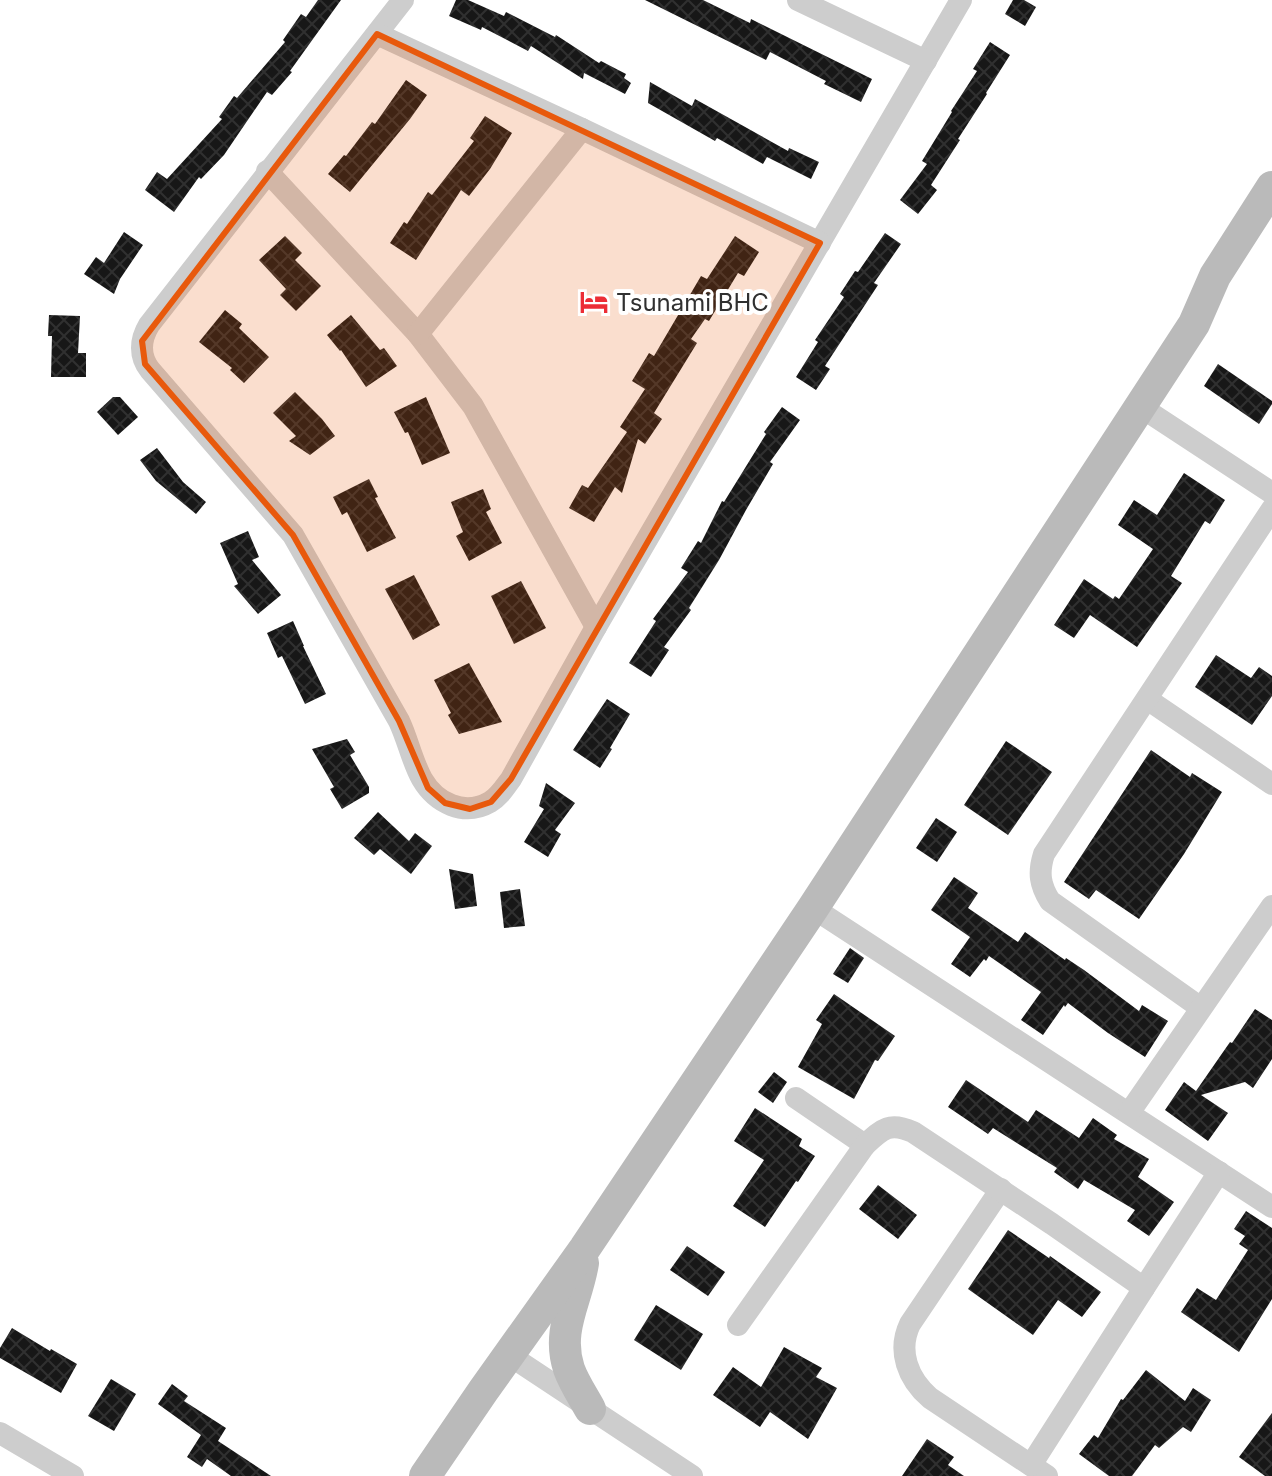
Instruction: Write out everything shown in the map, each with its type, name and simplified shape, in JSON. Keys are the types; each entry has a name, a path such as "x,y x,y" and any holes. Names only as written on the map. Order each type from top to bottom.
{"main road":[{"path":"425,1476 585,1248 813,908 1194,324 1215,276 1272,187"},
{"path":"1194,324 1230,287 1272,226"},
{"path":"585,1248 580,1282 564,1337 570,1371 590,1409"}],"street":[{"path":"403,0 149,325 142,341 142,355 150,370 293,535 399,721 420,774 434,794 456,808 470,809 491,802 511,779 596,627 961,0"},
{"path":"798,0 926,61"},
{"path":"377,34 820,243"},
{"path":"418,334 582,129"},
{"path":"267,171 418,334 466,397 596,627"},
{"path":"1141,407 1272,493"},
{"path":"1201,1008 1050,901 1039,876 1044,854 1272,509"},
{"path":"1147,699 1272,784"},
{"path":"1129,1113 1272,906"},
{"path":"813,908 1272,1207"},
{"path":"796,1098 865,1145"},
{"path":"738,1325 865,1145 877,1133 900,1126 1001,1189 1144,1288"},
{"path":"1001,1189 910,1324 904,1356 913,1380 921,1390 1039,1470 1144,1288 1219,1172"},
{"path":"509,1355 692,1476"},
{"path":"0,1433 73,1476"}],"highlighted area":[{"path":"377,34 820,243 511,779 491,802 470,809 445,803 428,788 399,721 293,535 145,364 142,341"}],"building":[{"path":"318,0 341,0 292,72 272,95 267,92 224,155 201,179 199,177 174,212 145,190 157,172 167,179 222,119 219,117 234,96 237,98 285,42 283,40 301,14 306,17"},
{"path":"456,0 468,0 504,16 506,12 556,35 599,63 601,61 626,74 624,78 631,83 625,94 584,73 583,79 531,46 528,51 482,27 481,30 449,16"},
{"path":"645,0 703,0 750,23 751,19 872,79 861,102 770,52 766,60"},
{"path":"1013,0 1024,0 1036,7 1025,26 1005,14"},
{"path":"990,42 1010,55 931,185 937,190 918,214 900,200 927,164 922,161 977,71 973,69"},
{"path":"406,80 427,95 350,192 328,174 372,122 375,124"},
{"path":"650,82 692,106 695,99 788,151 789,148 819,162 811,179 767,157 763,164 648,103"},
{"path":"485,116 512,133 469,196 461,190 416,260 390,243 428,192 432,195 474,141 470,138"},
{"path":"124,232 143,245 120,279 114,294 84,274 96,257 104,263"},
{"path":"885,233 901,244 825,366 830,369 816,390 796,377 818,342 815,340 844,297 840,294"},
{"path":"285,236 302,253 295,260 321,286 296,311 280,295 286,289 259,260"},
{"path":"735,236 759,252 744,276 738,273 709,321 705,319 691,339 697,343 654,413 662,419 645,444 638,439 622,493 615,487 594,522 569,508 582,485 588,488 627,432 620,427 645,389 632,381 649,353 654,356 701,276 707,279"},
{"path":"225,310 242,324 239,328 269,357 244,383 230,370 232,368 199,342"},
{"path":"49,315 80,316 78,353 86,353 86,377 51,377"},
{"path":"351,315 380,350 384,348 397,366 366,387 327,335"},
{"path":"1218,364 1272,401 1259,424 1204,386"},
{"path":"295,392 335,436 310,455 289,441 296,436 273,413"},
{"path":"113,397 120,397 138,417 118,435 97,412"},
{"path":"426,397 450,453 422,465 408,432 405,433 394,412"},
{"path":"782,407 800,420 770,462 773,464 689,608 691,610 664,647 669,650 651,677 629,663 656,621 653,619 688,572 681,568 698,541 701,543 722,501"},
{"path":"157,448 183,482 206,502 196,514 156,481 140,460"},
{"path":"1184,473 1225,500 1210,524 1205,521 1171,576 1182,583 1137,647 1090,615 1074,638 1054,625 1084,579 1113,599 1115,596 1119,599 1153,549 1118,525 1134,500 1157,515"},
{"path":"369,479 378,497 375,498 396,538 367,552 347,512 342,515 333,497"},
{"path":"483,489 491,509 486,512 502,543 469,561 456,536 463,532 451,502"},
{"path":"248,531 259,557 252,560 281,595 258,614 234,586 238,584 220,543"},
{"path":"414,575 440,625 413,640 385,589"},
{"path":"521,581 546,628 514,644 491,596"},
{"path":"293,621 326,694 305,704 267,633"},
{"path":"1216,655 1251,678 1259,667 1272,676 1272,696 1252,725 1195,687"},
{"path":"469,663 502,722 459,734 434,680"},
{"path":"607,699 630,714 600,768 573,750"},
{"path":"347,739 355,752 350,755 369,787 369,793 342,809 330,789 334,787 312,749"},
{"path":"1006,741 1052,772 1008,835 964,805"},
{"path":"1151,750 1190,777 1192,773 1222,792 1139,919 1096,890 1089,899 1064,882"},
{"path":"546,783 575,803 555,830 561,834 548,857 524,842 544,809 539,806"},
{"path":"378,812 409,841 415,833 432,846 411,874 380,849 374,855 354,838"},
{"path":"936,818 957,832 937,862 916,848"},
{"path":"449,869 473,874 477,906 455,909"},
{"path":"954,877 978,893 968,908 1018,942 1025,932 1139,1011 1142,1005 1168,1021 1145,1057 1068,1003 1043,1035 1021,1020 1041,992 989,956 970,977 951,964 970,937 931,910"},
{"path":"520,889 525,926 504,928 500,892"},
{"path":"850,948 864,958 848,983 833,974"},
{"path":"834,994 895,1036 878,1061 875,1060 854,1099 798,1067 822,1024 816,1020"},
{"path":"1255,1009 1272,1020 1272,1059 1253,1088 1245,1082 1201,1095 1228,1113 1208,1141 1165,1110 1184,1082 1196,1091"},
{"path":"774,1072 787,1082 773,1103 758,1092"},
{"path":"966,1080 1028,1122 1036,1110 1079,1138 1093,1118 1117,1135 1114,1139 1149,1159 1138,1177 1174,1202 1149,1236 1127,1221 1135,1210 1084,1180 1078,1189 1054,1172 1057,1168 993,1128 988,1134 948,1107"},
{"path":"755,1108 802,1139 799,1146 815,1156 765,1227 733,1206 764,1160 734,1141"},
{"path":"878,1185 917,1215 898,1239 859,1209"},
{"path":"1246,1211 1272,1228 1272,1299 1239,1352 1181,1312 1197,1288 1216,1300 1248,1250 1239,1244 1245,1236 1234,1229"},
{"path":"1008,1230 1101,1292 1082,1317 1058,1300 1033,1335 968,1289"},
{"path":"687,1246 725,1272 708,1296 670,1270"},
{"path":"656,1305 703,1334 681,1370 634,1340"},
{"path":"12,1328 77,1364 61,1393 0,1358 0,1348"},
{"path":"784,1347 822,1368 816,1377 837,1388 808,1439 770,1412 760,1427 713,1395 733,1367 761,1387"},
{"path":"1146,1370 1185,1401 1193,1388 1211,1400 1191,1432 1183,1427 1159,1448 1155,1445 1132,1476 1109,1476 1079,1454 1094,1435 1098,1438 1121,1399"},
{"path":"111,1379 136,1394 114,1431 88,1416"},
{"path":"172,1384 188,1396 184,1401 226,1428 218,1441 271,1476 231,1476 207,1459 202,1467 187,1457 201,1435 158,1404"},
{"path":"1272,1413 1272,1476 1265,1476 1239,1457"},
{"path":"927,1439 954,1457 948,1465 964,1476 902,1476"}],"place":[{"name":"Tsunami BHC","path":"594,302"}]}
